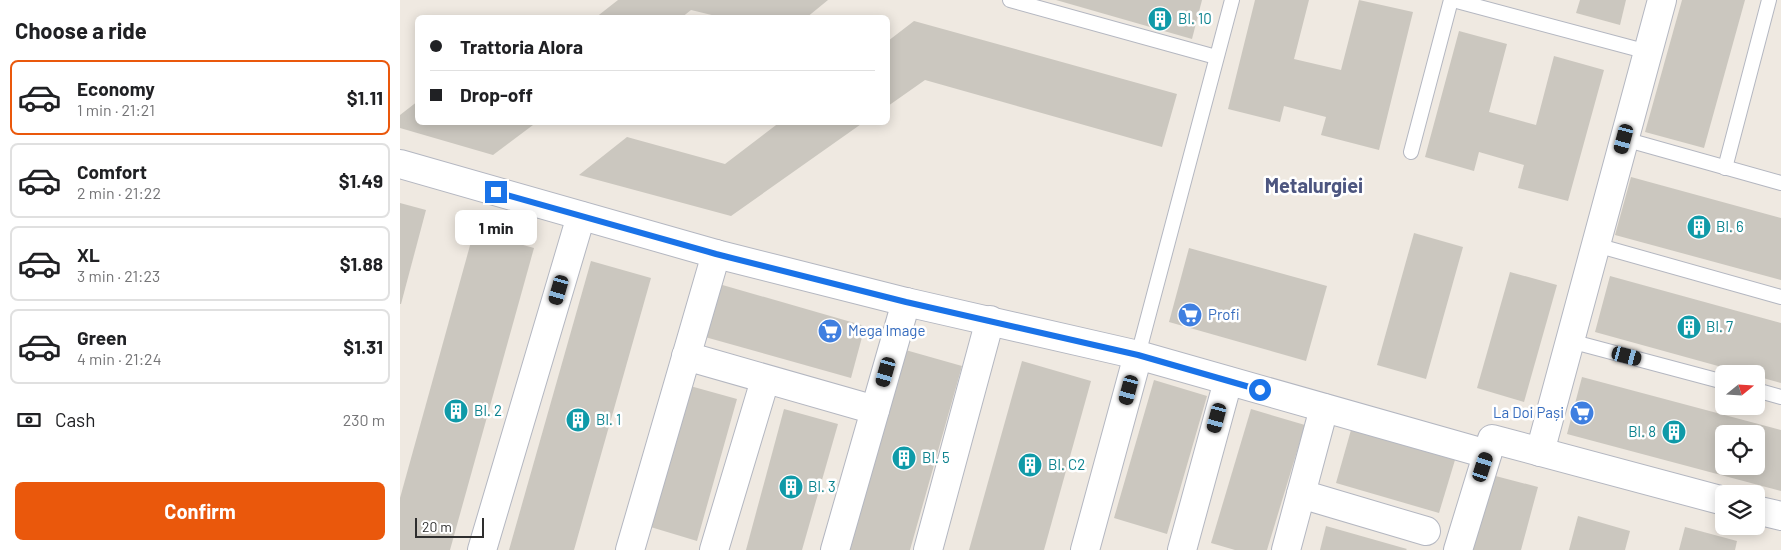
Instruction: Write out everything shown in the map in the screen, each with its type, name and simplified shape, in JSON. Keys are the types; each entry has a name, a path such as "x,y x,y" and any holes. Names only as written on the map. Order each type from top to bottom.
{"street":[{"path":"1540,452 1662,0"},
{"path":"400,164 716,254 906,302 1138,355 1487,454"},
{"path":"482,550 580,216"},
{"path":"636,549 686,356 716,254"},
{"path":"835,550 906,302"},
{"path":"928,550 990,320"},
{"path":"1085,550 1138,355"},
{"path":"686,356 875,410"},
{"path":"714,550 765,380"},
{"path":"1182,550 1228,381"},
{"path":"1286,550 1324,408"},
{"path":"1458,550 1492,439 1715,499"},
{"path":"1301,494 1426,531"},
{"path":"1765,512 1781,516"}],"lane":[{"path":"1010,0 1216,57"},
{"path":"1138,355 1232,0"},
{"path":"1411,152 1452,0 1648,52"},
{"path":"1725,168 1769,0"},
{"path":"1624,139 1781,183"},
{"path":"1596,245 1781,297"},
{"path":"1570,341 1715,380"},
{"path":"1765,392 1781,396"}],"building":[{"path":"618,0 828,0 810,15 712,15 691,10 685,15 599,15"},
{"name":"Bl. 10","path":"1056,0 1202,0 1192,39"},
{"path":"1255,0 1309,0 1294,59 1341,70 1359,0 1413,12 1379,150 1321,135 1326,117 1284,106 1280,122 1228,109"},
{"path":"1580,0 1626,0 1620,25 1576,13"},
{"path":"1682,0 1745,0 1704,148 1645,132"},
{"path":"914,21 1177,94 1162,147 925,80 890,105 890,39"},
{"path":"1459,31 1507,44 1489,112 1536,125 1554,56 1604,70 1568,201 1518,188 1524,165 1479,152 1474,171 1425,157"},
{"path":"415,103 415,125 533,125 493,155 400,128 400,115"},
{"path":"776,125 860,125 731,216 579,175 627,137 725,164"},
{"name":"Bl. 6","path":"1631,177 1781,218 1781,280 1615,235"},
{"path":"400,203 426,210 401,304 400,304"},
{"name":"Bl. 2","path":"474,231 534,248 450,550 400,550 400,498"},
{"path":"1414,233 1463,247 1426,379 1377,365"},
{"path":"1189,248 1327,286 1306,361 1169,322"},
{"name":"Bl. 1","path":"591,261 651,278 574,550 509,550"},
{"path":"1510,272 1557,285 1524,402 1477,388"},
{"name":"Bl. 7","path":"1610,276 1781,323 1781,383 1765,379 1765,365 1715,365 1595,332"},
{"path":"719,284 865,326 851,378 705,337"},
{"name":"Bl. 5","path":"902,349 962,366 910,550 846,550"},
{"name":"Bl. C2","path":"1022,361 1091,381 1044,550 969,550"},
{"name":"Bl. 8","path":"1582,377 1715,412 1715,415 1725,415 1762,425 1715,425 1715,473 1567,434"},
{"path":"1154,380 1207,396 1167,534 1114,518"},
{"path":"683,384 737,399 697,541 644,525"},
{"name":"Bl. 3","path":"784,409 838,424 802,550 746,550"},
{"path":"1251,409 1305,425 1267,550 1235,550 1211,543"},
{"name":"Bl. 8","path":"1765,426 1781,430 1781,491 1765,487 1765,485 1721,475 1765,475"},
{"path":"1351,430 1455,460 1439,513 1336,483"},
{"path":"1488,474 1538,487 1521,550 1467,550"},
{"path":"1578,516 1630,531 1625,550 1569,550"},
{"path":"1326,526 1407,549 1320,550"},
{"path":"1685,527 1737,541 1735,550 1679,550"}],"place":[{"name":"Bl. 10","path":"1160,19"},
{"name":"Bl. 6","path":"1699,227"},
{"name":"Profi","path":"1190,315"},
{"name":"Bl. 7","path":"1689,327"},
{"name":"Mega Image","path":"830,331"},
{"name":"Bl. 2","path":"456,411"},
{"name":"La Doi Pași","path":"1582,413"},
{"name":"Bl. 1","path":"578,420"},
{"name":"Bl. 8","path":"1674,432"},
{"name":"Bl. 5","path":"904,458"},
{"name":"Bl. C2","path":"1030,465"},
{"name":"Bl. 3","path":"791,487"}],"district":[{"name":"Metalurgiei","path":"1314,186"}],"route":[{"path":"496,192 716,254 906,302 1138,355 1260,390"}]}
